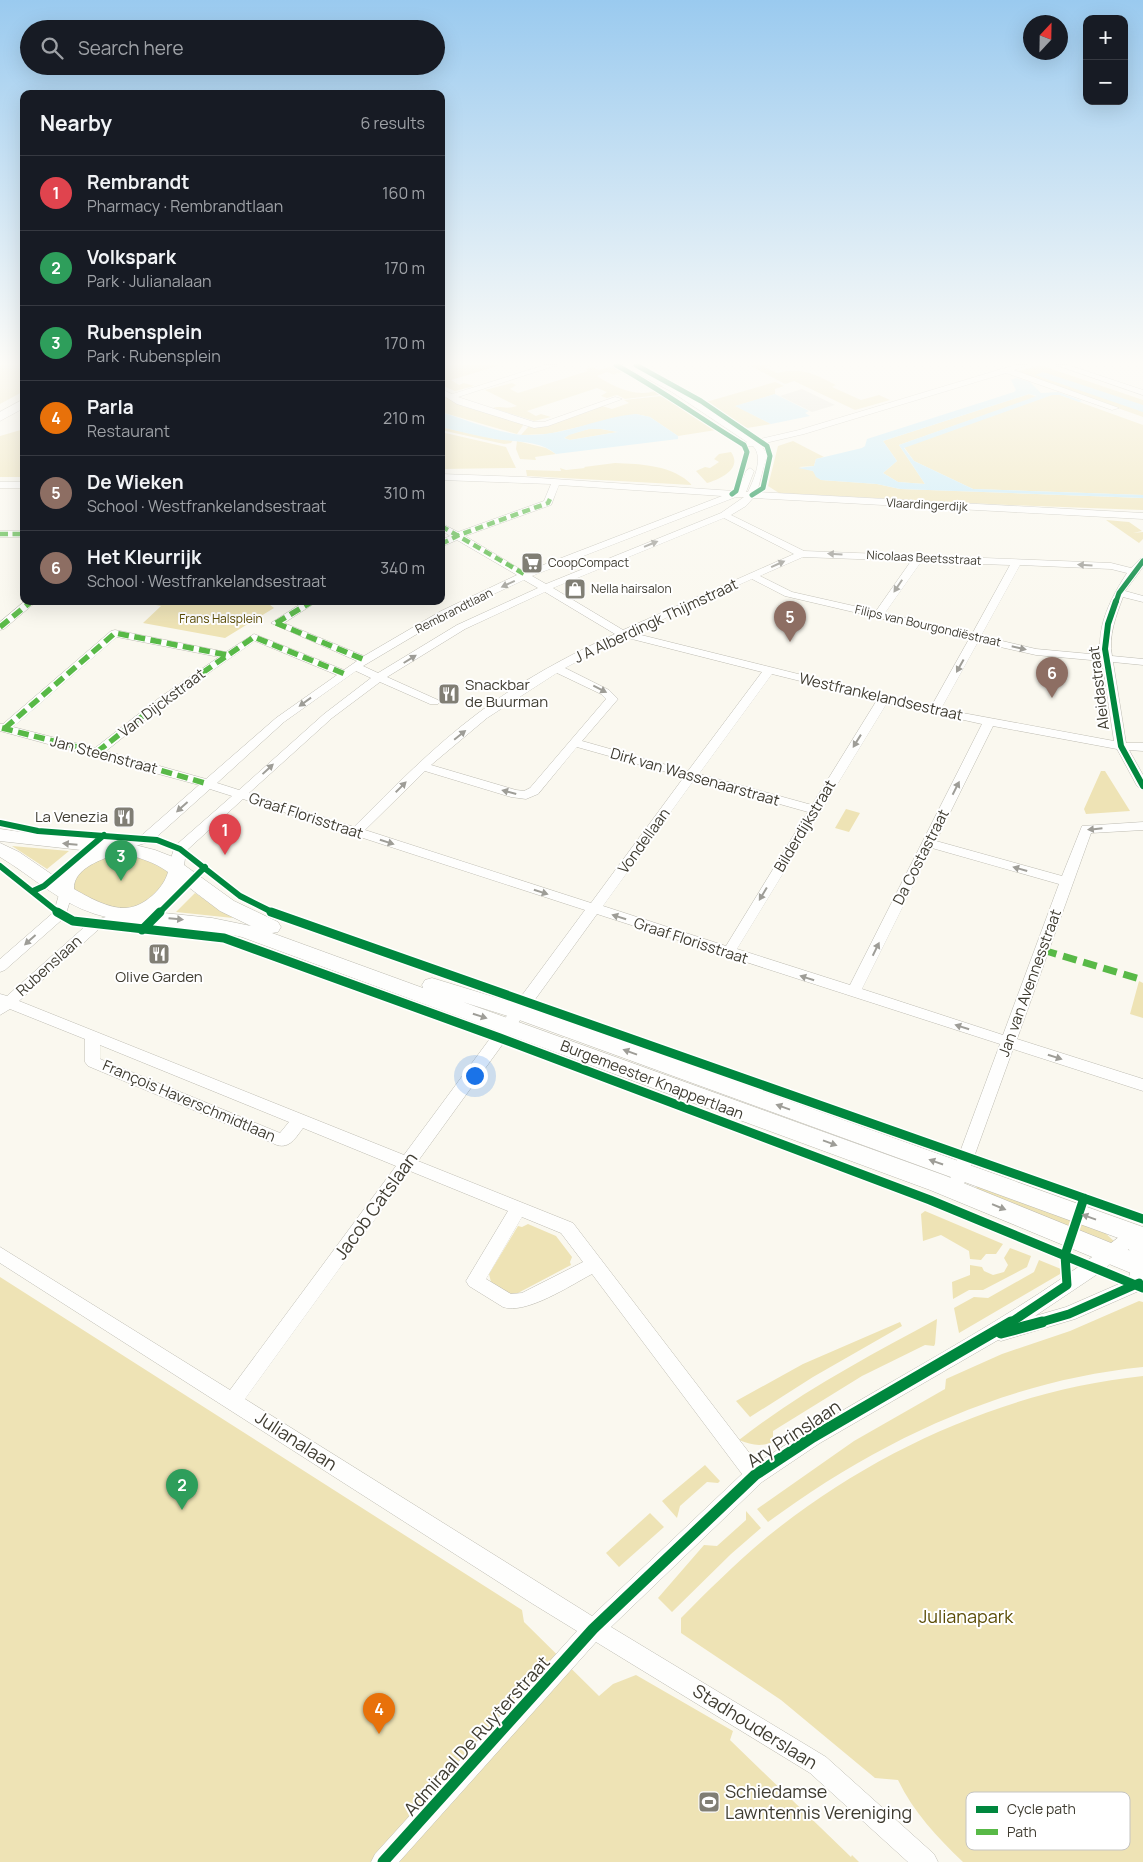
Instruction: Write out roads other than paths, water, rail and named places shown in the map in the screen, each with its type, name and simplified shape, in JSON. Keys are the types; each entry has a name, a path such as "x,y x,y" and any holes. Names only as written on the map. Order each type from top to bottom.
{"main road":[{"path":"0,835 42,841 119,847"},
{"path":"65,894 65,881 74,871 92,856 119,847"},
{"name":"Burgemeester Knappertlaan","path":"119,847 148,854 166,861 227,906 252,919 437,986 514,1019"},
{"path":"0,849 17,858 65,894"},
{"path":"128,914 140,911 158,901 173,886 178,870"},
{"name":"Burgemeester Knappertlaan","path":"65,894 102,909 228,926 514,1019 958,1180 1139,1236"},
{"name":"Burgemeester Knappertlaan","path":"958,1180 1111,1254 1142,1266"}],"street":[{"path":"732,494 746,486 754,456 753,452"},
{"path":"752,495 763,455 762,452"},
{"name":"Vlaardingerdijk","path":"445,477 556,482 860,502 1143,516"},
{"path":"445,542 548,503 556,482"},
{"path":"0,485 20,484"},
{"name":"Rembrandtlaan","path":"119,847 147,838 280,720 365,660 444,613 526,575 732,494"},
{"name":"Rembrandtlaan","path":"178,870 177,858 180,849 328,716 380,677 461,627 545,588 724,515 743,506 752,495"},
{"name":"Nicolaas Beetsstraat","path":"724,515 802,554 1111,566 1133,572"},
{"name":"Westfrankelandsestraat","path":"445,528 621,633 934,711 1121,746 1143,746"},
{"path":"1,535 20,534"},
{"name":"J A Alberdingk Thijmstraat","path":"356,832 422,766 502,702 556,668 621,633 802,554"},
{"path":"879,615 918,558"},
{"name":"Aleidastraat","path":"1143,561 1118,594 1108,624 1105,649 1121,746 1143,786"},
{"path":"934,711 1018,562"},
{"name":"Filips van Bourgondiëstraat","path":"753,576 789,594 1036,652 1143,662"},
{"path":"1118,594 1143,599"},
{"path":"0,627 27,605"},
{"path":"303,605 276,623 365,660"},
{"path":"2,728 115,633 228,655"},
{"name":"Van Dijckstraat","path":"97,752 163,700 254,637 350,670"},
{"path":"422,766 515,794 526,795 534,791 612,699 605,692 556,668"},
{"path":"350,670 380,677 391,684 434,702"},
{"name":"Vondellaan","path":"514,1019 769,670"},
{"name":"Bilderdijkstraat","path":"728,953 883,699"},
{"name":"Da Costastraat","path":"854,992 989,722"},
{"name":"Jan Steenstraat","path":"2,728 97,752 208,784"},
{"name":"Dirk van Wassenaarstraat","path":"575,743 814,810"},
{"path":"208,784 240,795"},
{"name":"Graaf Florisstraat","path":"240,795 1143,1085"},
{"name":"Jan van Avennesstraat","path":"958,1180 1086,829 1143,826"},
{"path":"928,843 1067,882"},
{"path":"0,967 60,914 65,894"},
{"name":"Rubenslaan","path":"3,1004 95,925 128,914"},
{"name":"François Haverschmidtlaan","path":"3,1004 92,1036 566,1228 596,1264 756,1475"},
{"name":"Jacob Catslaan","path":"233,1400 514,1019"},
{"name":"François Haverschmidtlaan","path":"92,1036 93,1062 283,1141 300,1120"},
{"path":"518,1209 475,1281 509,1302 524,1300 596,1264"},
{"path":"1139,1236 1142,1266"},
{"name":"Ary Prinslaan","path":"593,1629 756,1475 813,1437 991,1336 1139,1236"},
{"name":"Julianalaan","path":"0,1254 593,1629"},
{"name":"Ary Prinslaan","path":"991,1336 1069,1314 1129,1287 1135,1284 1142,1266"},
{"name":"Admiraal De Ruyterstraat","path":"383,1862 593,1629"},
{"name":"Stadhouderslaan","path":"593,1629 818,1765 926,1862"}],"water":[{"path":"553,452 573,452 556,454"},
{"path":"846,452 891,452 897,461 883,473 898,482 925,484 904,452 907,452 914,461 973,489 1143,495 1143,498 900,489 877,484 821,480 816,477 813,471 798,468 814,466 816,459"}],"place":[{"name":"CoopCompact","path":"532,563"},
{"name":"Nella hairsalon","path":"575,589"},
{"name":"De Wieken","path":"790,642"},
{"name":"Snackbar de Buurman","path":"449,694"},
{"name":"Het Kleurrijk","path":"1052,698"},
{"name":"La Venezia","path":"124,817"},
{"name":"Rembrandt","path":"225,855"},
{"name":"Rubensplein","path":"121,881"},
{"name":"Olive Garden","path":"159,954"},
{"name":"Volkspark","path":"182,1510"},
{"name":"Parla","path":"379,1734"},
{"name":"Schiedamse Lawntennis Vereniging","path":"709,1802"}],"park label":[{"name":"Frans Halsplein","path":"221,619"},
{"name":"Julianapark","path":"966,1617"}]}
